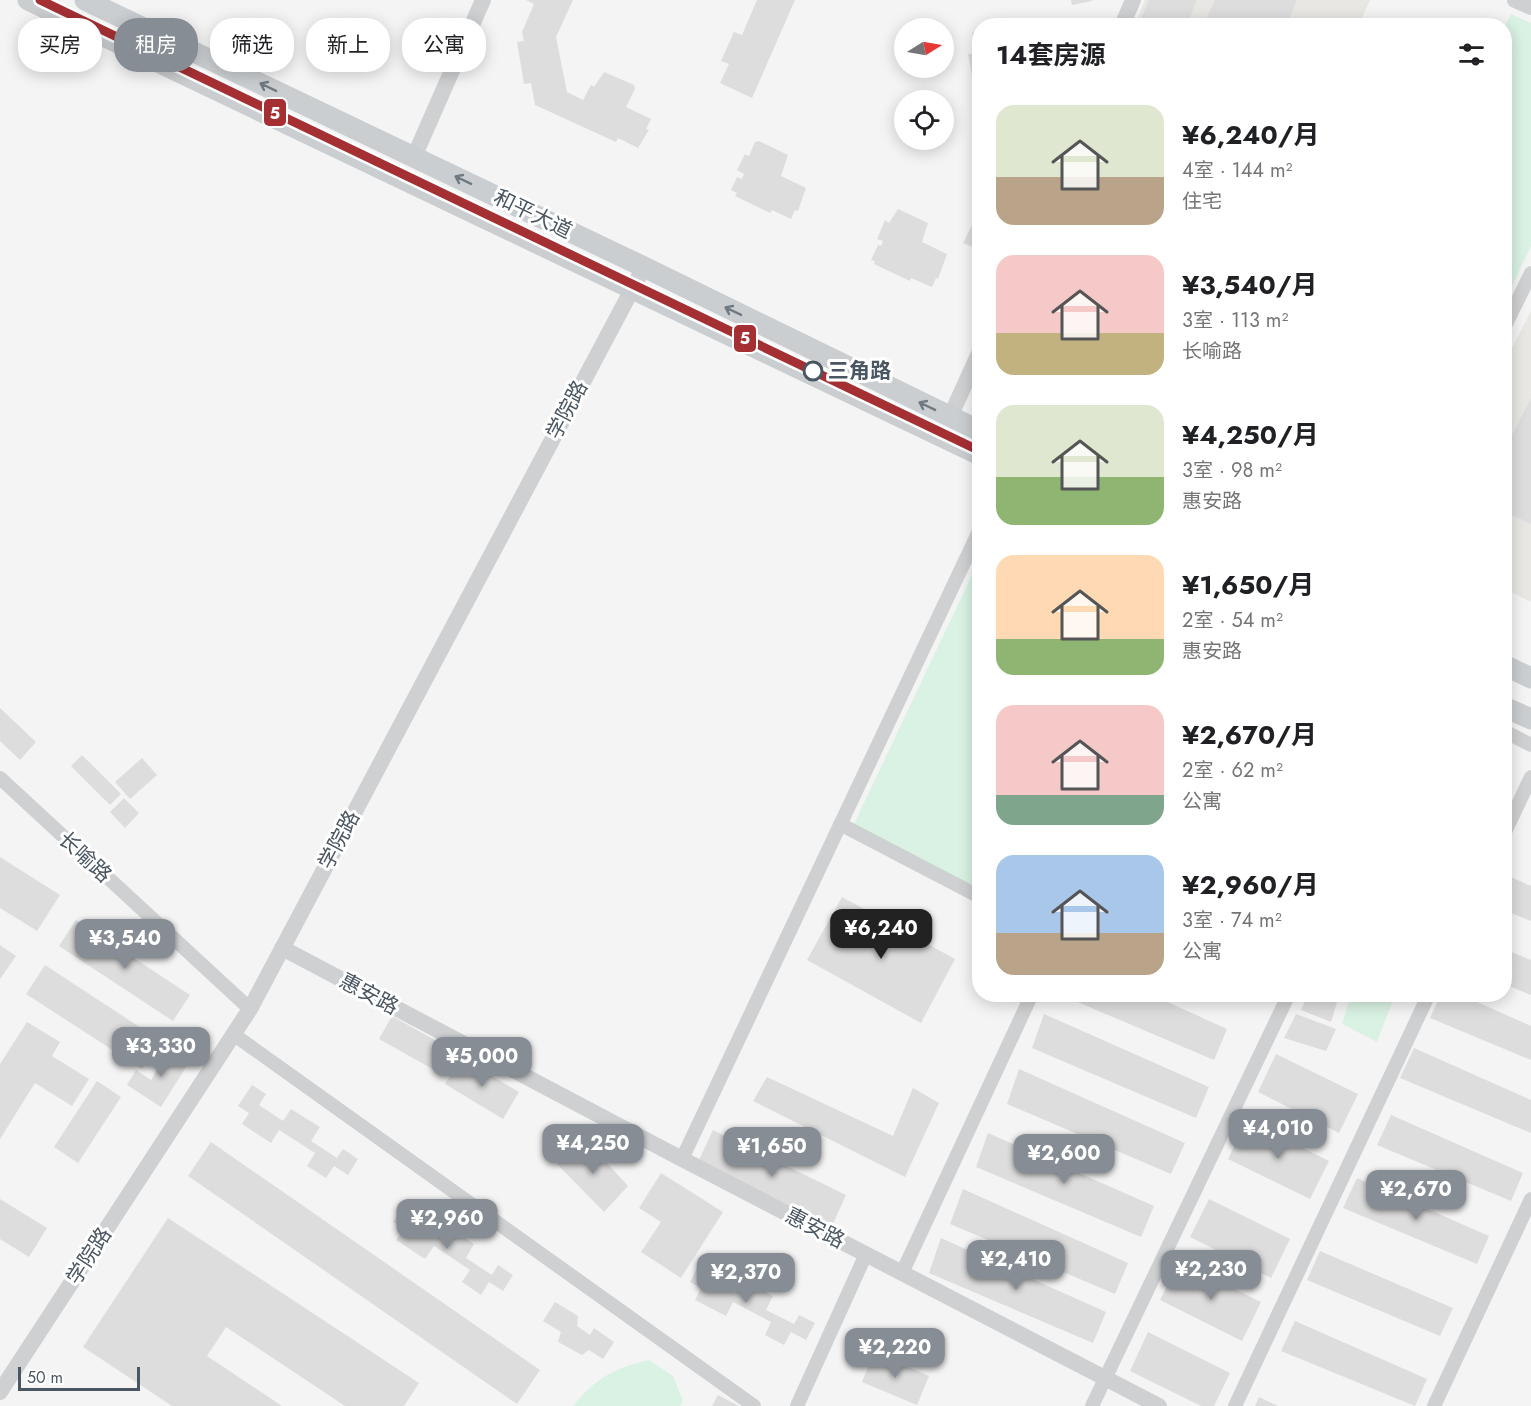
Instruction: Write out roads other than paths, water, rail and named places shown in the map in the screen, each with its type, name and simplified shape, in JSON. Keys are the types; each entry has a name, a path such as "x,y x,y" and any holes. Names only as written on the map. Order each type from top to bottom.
{"main road":[{"name":"和平大道","path":"28,0 972,451"},
{"name":"和平大道","path":"85,0 644,267 972,427"},
{"path":"1512,669 1531,678"},
{"path":"1512,711 1531,719"}],"street":[{"path":"414,157 483,0"},
{"path":"1125,18 1133,0"},
{"path":"1515,0 1531,7"},
{"name":"学院路","path":"0,1392 250,1009 644,267"},
{"path":"1512,312 1531,273"},
{"path":"950,417 972,369"},
{"path":"682,1160 840,824 972,554"},
{"path":"1512,735 1531,746"},
{"path":"1512,817 1531,777"},
{"name":"长喻路","path":"0,778 250,1009"},
{"path":"840,824 972,893"},
{"name":"惠安路","path":"282,948 682,1160 1159,1406"},
{"path":"902,1273 1028,1002"},
{"path":"1092,1406 1285,1002"},
{"path":"1235,1406 1425,1002"},
{"path":"233,1034 754,1406"},
{"path":"1434,1406 1531,1199"},
{"path":"796,1406 866,1254"}],"place":[{"name":"三角路","path":"813,371"}]}
